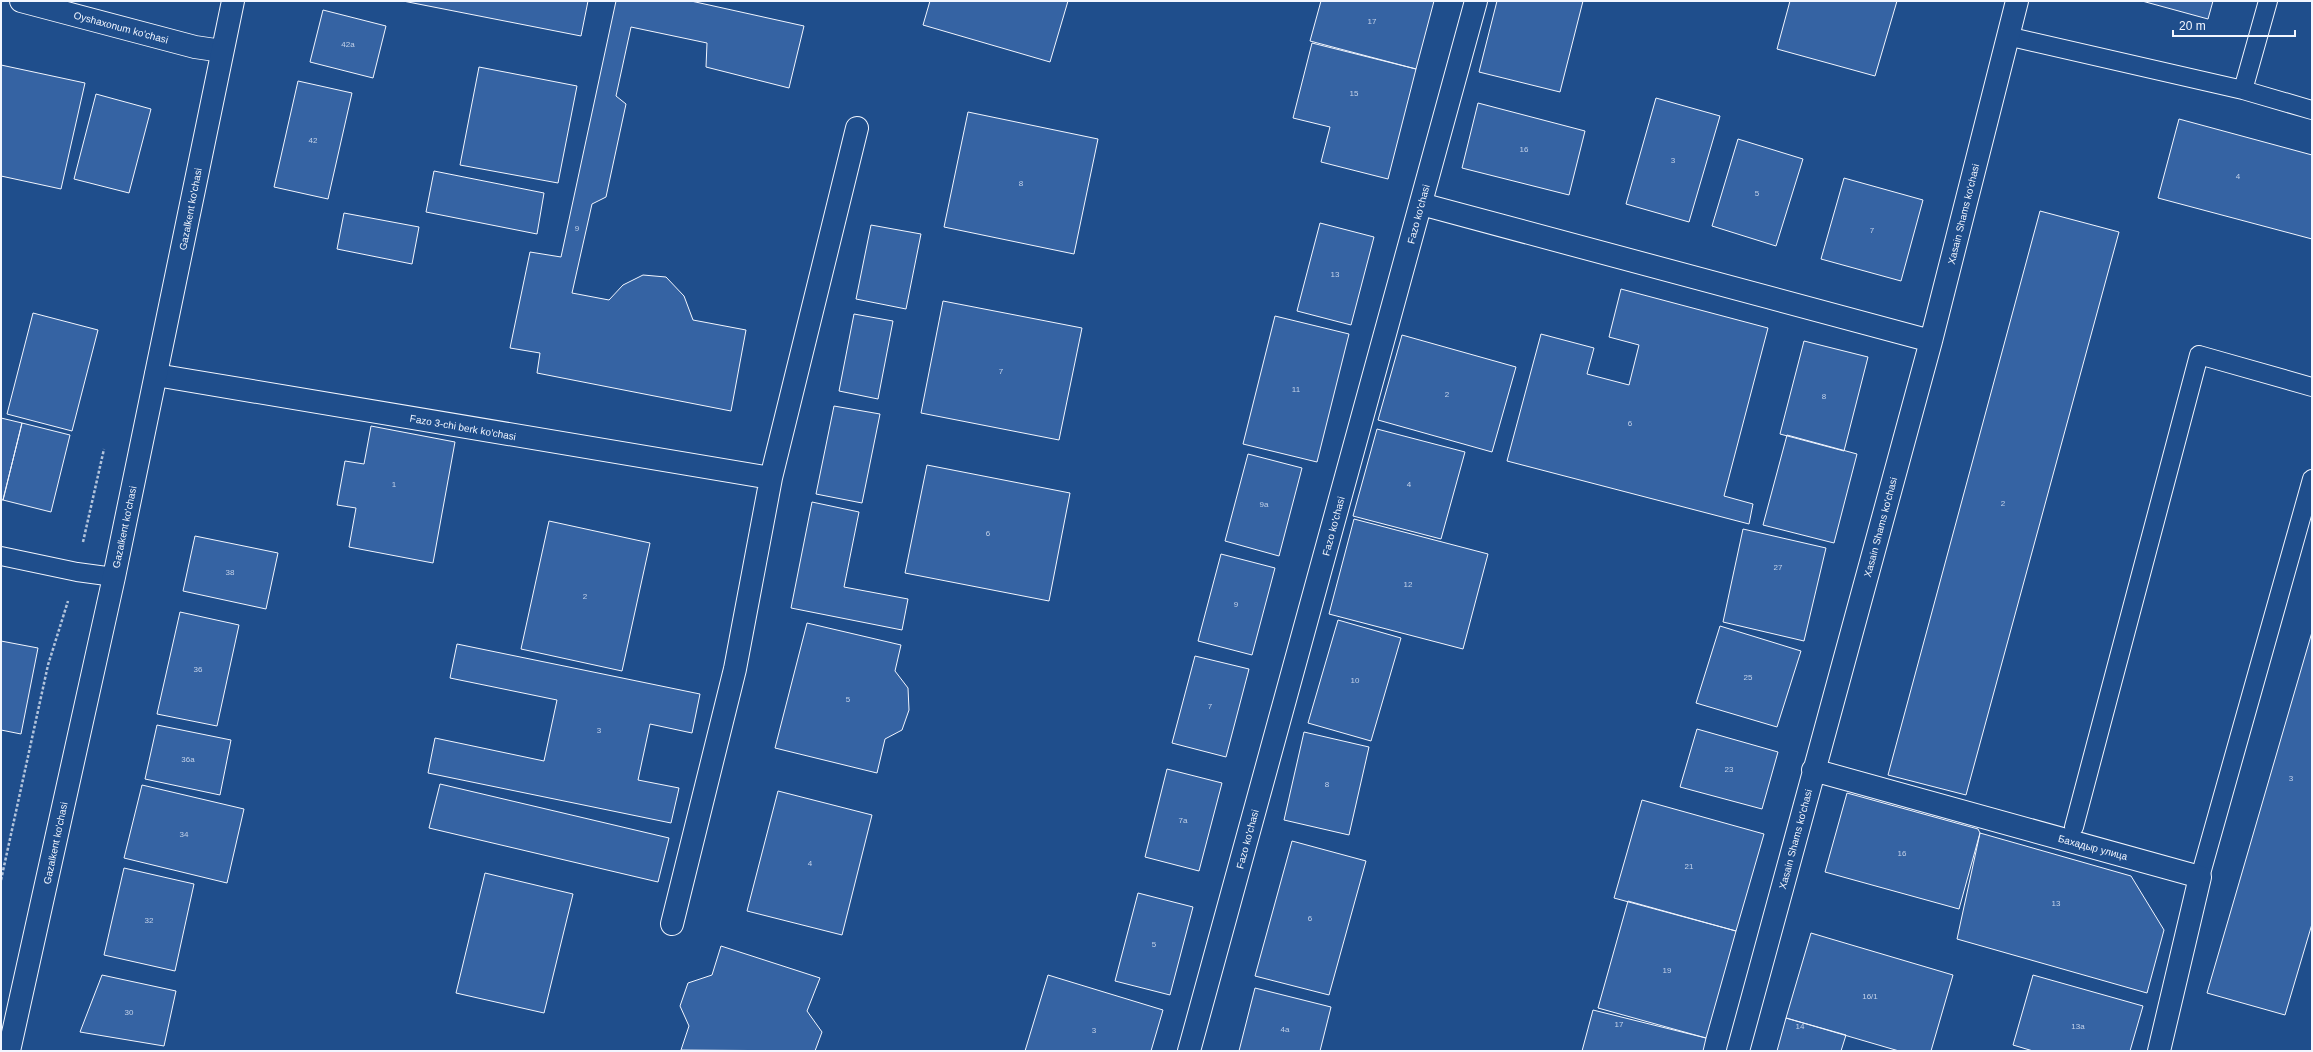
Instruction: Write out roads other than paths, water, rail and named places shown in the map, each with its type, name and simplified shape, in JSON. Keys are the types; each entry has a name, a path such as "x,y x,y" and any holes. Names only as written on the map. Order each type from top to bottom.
{"street":[{"name":"Oyshaxonum ko'chasi","path":"21,1 196,47 222,51"},
{"name":"Gazalkent ko'chasi","path":"9,1051 114,577 233,1"},
{"name":"Fazo ko'chasi","path":"1189,1051 1476,1"},
{"name":"Xasain Shams ko'chasi","path":"1738,1051 1813,770 1931,341 2017,1"},
{"path":"672,924 735,669 771,478 857,128"},
{"path":"1421,204 1931,341"},
{"name":"Fazo 3-chi berk ko'chasi","path":"156,375 771,478"},
{"name":"Бахадыр улица","path":"1813,770 2200,877"},
{"path":"2159,1051 2200,877"}],"lane":[{"path":"2243,90 2268,1"},
{"path":"2008,36 2243,90 2312,110"},
{"path":"2074,827 2199,355 2312,388"},
{"path":"2200,877 2312,479"},
{"path":"1,556 77,572 114,577"}]}
